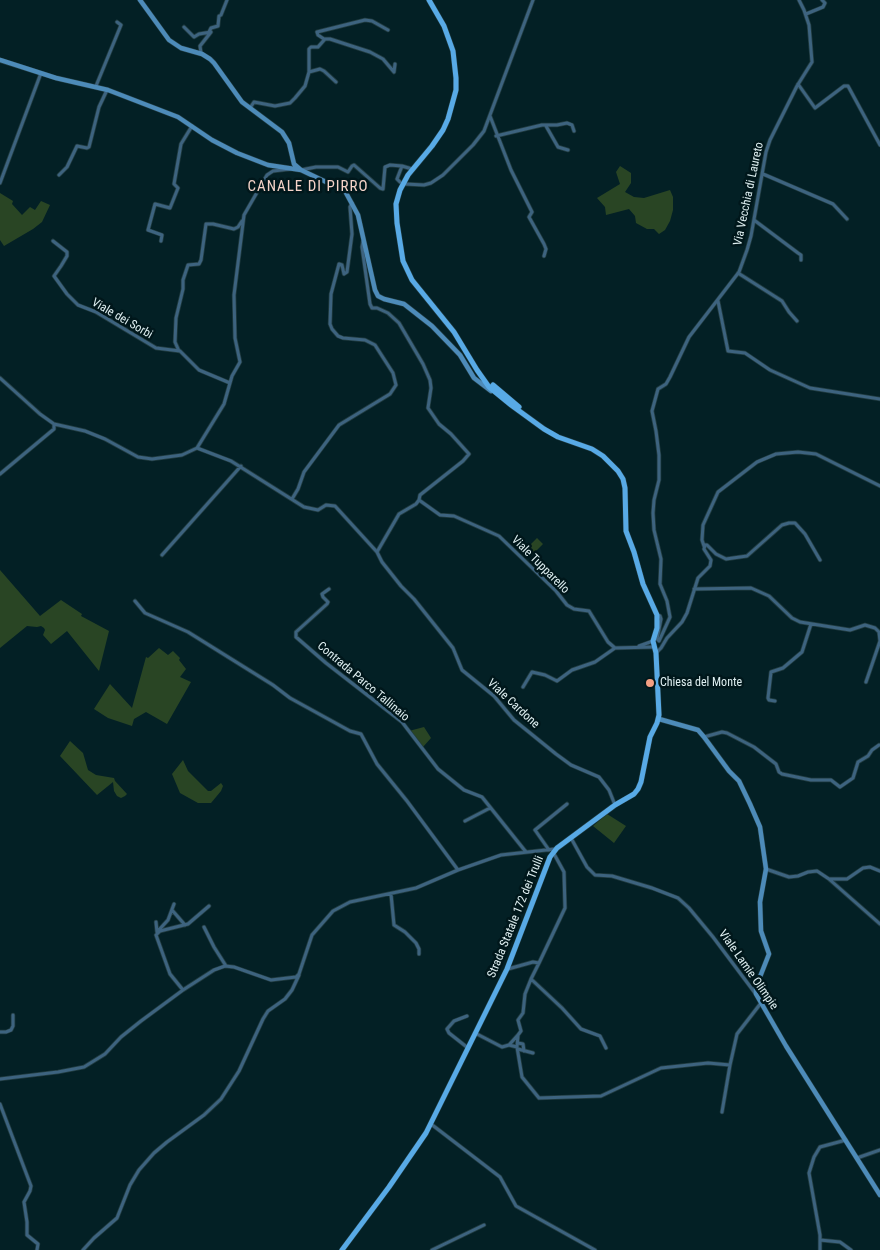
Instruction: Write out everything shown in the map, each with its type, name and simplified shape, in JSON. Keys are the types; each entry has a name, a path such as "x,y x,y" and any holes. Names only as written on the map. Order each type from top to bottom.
{"main road":[{"path":"429,0 444,26 453,51 456,90 448,119 442,130 402,184 396,204 398,239 403,261 412,280 450,326 482,380 498,395 551,432 597,452 612,463 618,471 625,488 626,530 644,584 657,615"},
{"path":"482,380 486,378 551,432"},
{"name":"Strada Statale 172 dei Trulli","path":"342,1250 389,1187 431,1124 507,969 552,850 615,805 634,794 640,785 650,736 658,719 656,653 653,644 657,628 657,615"}],"street":[{"path":"140,0 176,46 201,53 214,63 237,96 249,108 285,136 294,164 300,170 345,191 358,215 374,290 378,296 404,304 432,326 460,355 474,378 482,380"},
{"path":"208,33 211,28 218,26 219,16 227,0"},
{"path":"405,184 424,185 443,175 484,131 533,0"},
{"name":"Via Vecchia di Laureto","path":"657,615 661,619 657,638 659,640 670,618 667,601 660,584 661,559 654,530 653,513 659,480 659,455 652,411 658,389 666,384 690,337 738,273 751,236 770,140 798,84 812,62 809,25 799,0"},
{"path":"806,14 823,7 825,3 822,0"},
{"path":"325,40 317,32 365,20 372,21 388,30"},
{"path":"96,86 121,25 117,22"},
{"path":"184,27 194,37 199,34 208,33"},
{"path":"201,53 200,46 211,32 208,33"},
{"path":"249,108 254,102 270,106 290,103 305,86 309,72 309,50 311,47 318,47 325,40 330,39 370,52 383,59 394,72 395,64"},
{"path":"0,60 77,83 96,86 178,117 237,153 268,164 300,170 316,167 338,167 348,172 354,165 383,190 385,167 390,165 412,169"},
{"path":"309,72 320,69 336,82"},
{"path":"0,183 41,73"},
{"path":"798,84 815,108 844,86 848,86 880,145"},
{"path":"60,175 77,146 89,147 95,121 108,90"},
{"path":"490,116 496,136 522,195 532,212 529,217 546,249 544,256"},
{"path":"496,136 542,125 567,123 572,126 574,131"},
{"path":"161,241 162,235 148,230 155,204 170,208 178,188 174,184 181,144 192,126"},
{"path":"545,126 558,147 568,150"},
{"path":"400,182 397,176 402,166"},
{"path":"230,383 198,370 180,351 175,342 176,318 183,289 183,280 188,265 199,264 201,260 206,224 238,227 249,204 267,175 273,171 290,169"},
{"path":"762,174 833,204 847,219"},
{"path":"197,448 241,466 292,499 304,472 339,425 390,394 396,385 393,373 374,344 365,340 338,336 330,324 331,294 339,264 342,265 344,274 346,272 352,234 350,207 352,203"},
{"path":"754,220 801,255 801,260"},
{"path":"0,378 54,424 85,431 105,439 138,457 152,459 182,455 197,448 224,404 230,383 240,362 235,338 234,295 242,221"},
{"path":"363,240 362,247 370,304 372,308 388,313 398,323 423,364 430,380 431,388 428,408 439,424 468,452 468,456 426,489 420,495 419,500 399,514 377,552"},
{"name":"Viale dei Sorbi","path":"53,241 67,252 67,256 54,276 66,294 78,305 96,312 156,348 180,351"},
{"path":"738,273 782,301 797,321"},
{"path":"718,301 728,351 745,353 770,370 810,388 880,398"},
{"path":"0,474 54,429 54,424"},
{"path":"656,653 682,622 698,578 710,566 711,560 702,540 703,524 718,492 757,462 776,454 798,452 816,454 880,486"},
{"path":"162,555 241,466"},
{"name":"Viale Cardone","path":"292,499 304,508 318,510 326,505 335,506 377,552 382,562 401,586 414,598 453,648 462,670 494,696 514,720 556,754 571,765 599,777 609,790 615,805"},
{"name":"Viale Tupparello","path":"419,500 440,515 454,516 499,536 556,591 567,605 574,609 590,611 608,642 615,648"},
{"path":"704,547 707,545 716,554 726,559 747,556 782,525 788,522 795,523 805,534 820,560"},
{"path":"694,589 751,588 769,596 795,621 850,630 865,625 875,628 879,632 880,641 866,682"},
{"name":"Contrada Parco Tallinaio","path":"329,589 322,594 327,604 296,632 296,637 332,668 402,722 438,769 464,790 482,798 527,853"},
{"path":"135,601 145,612 188,632 273,685 290,698 350,731 361,734 377,764 458,870"},
{"path":"775,701 768,698 771,672 783,668 802,652 811,624"},
{"path":"523,687 532,672 545,675 557,681 572,670 595,662 615,648 636,648 653,644"},
{"path":"658,719 698,730 728,772 739,781 760,827 766,869 760,902 761,931 770,954 756,987 756,994"},
{"path":"704,737 726,732 754,747 776,764 779,772 782,774 811,780 831,780 840,787 854,778 858,762 868,756 879,745"},
{"path":"509,1045 521,1031 518,1020 523,1013 525,994 565,908 564,872 552,850 535,830 567,804"},
{"path":"465,821 490,808"},
{"name":"Viale Lamie Olimpie","path":"571,837 587,867 595,875 612,876 652,888 678,898 689,908 756,994 880,1195"},
{"path":"83,1250 117,1218 130,1185 139,1170 154,1153 204,1115 221,1099 238,1071 256,1029 268,1011 285,999 292,990 312,934 333,912 350,902 416,888 458,870 501,855 552,850"},
{"path":"829,879 847,879 863,868 870,867 880,871"},
{"path":"766,869 789,877 817,871 829,879 880,924"},
{"path":"390,894 394,926 406,932 416,943 419,954"},
{"path":"158,932 168,920 174,904"},
{"path":"158,932 185,925 209,906"},
{"path":"172,910 185,925"},
{"path":"156,922 157,938 164,960 170,974 183,990"},
{"path":"204,927 214,947 227,966"},
{"path":"507,969 533,962 538,963"},
{"path":"0,1079 84,1067 98,1060 131,1028 214,970 227,966 234,967 272,980 293,978 299,974"},
{"path":"531,979 581,1029 600,1036 606,1048"},
{"path":"722,1112 737,1034 761,1004"},
{"path":"0,1032 11,1030 13,1015"},
{"path":"467,1016 454,1020 447,1029 449,1033 468,1048"},
{"path":"476,1033 502,1047 523,1044 524,1050"},
{"path":"518,1035 522,1077 539,1098 601,1096 661,1068 708,1063 730,1066"},
{"path":"518,1046 533,1053"},
{"path":"0,1104 31,1186 24,1202 28,1235 38,1244 37,1250"},
{"path":"431,1124 500,1177 516,1206 595,1250"},
{"path":"820,1250 809,1174 814,1157 820,1147 846,1140"},
{"path":"857,1158 880,1150"},
{"path":"432,1250 484,1225"},
{"path":"820,1240 840,1242 851,1250"}],"green space":[{"path":"620,166 631,173 631,183 625,192 634,197 644,198 670,190 673,197 673,210 665,230 659,234 654,229 647,229 636,223 635,216 629,209 606,215 605,207 597,198 620,184 616,172"},
{"path":"0,193 13,201 12,204 22,215 30,207 35,210 41,201 50,205 42,222 4,246 0,240"},
{"path":"537,538 543,544 532,555 526,549"},
{"path":"0,570 40,616 61,600 82,614 81,616 109,631 99,671 67,631 51,644 43,635 44,628 41,626 27,626 0,648"},
{"path":"159,648 168,655 173,651 180,658 179,660 186,669 180,677 191,682 167,724 146,712 134,719 132,726 108,718 94,709 110,684 132,708 146,657 148,658"},
{"path":"424,727 431,738 423,747 409,731"},
{"path":"70,741 83,753 88,770 96,775 114,778 127,794 121,798 117,796 114,791 113,782 97,795 60,756"},
{"path":"183,760 188,771 208,791 211,791 221,783 223,786 211,803 198,803 180,793 172,774"},
{"path":"607,814 626,826 614,843 593,826"}],"place":[{"name":"Chiesa del Monte","path":"650,683"}],"district":[{"name":"CANALE DI PIRRO","path":"308,187"}]}
